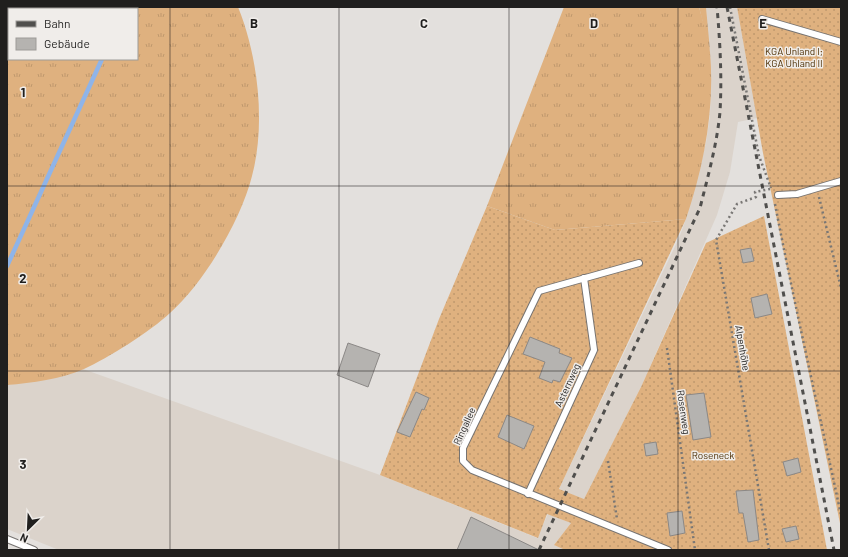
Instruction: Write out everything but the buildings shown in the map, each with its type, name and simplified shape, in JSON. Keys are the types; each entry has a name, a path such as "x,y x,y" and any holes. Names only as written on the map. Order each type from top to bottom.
{"lane":[{"path":"762,19 841,42"},
{"path":"775,194 797,194 841,181"},
{"name":"Ringallee","path":"639,263 539,291 463,448 463,461 472,470 668,550"},
{"name":"Asternweg","path":"528,494 594,350 584,278"},
{"path":"7,539 34,550"}],"path":[{"path":"730,7 759,156 775,194 796,314 813,382 841,515"},
{"path":"817,188 841,288"},
{"name":"Alpenhöhe","path":"769,550 716,240 738,204 756,197 755,192 772,189"},
{"name":"Rosenweg","path":"667,348 695,550"},
{"path":"608,461 619,529"}],"shaded area":[{"path":"706,7 737,7 757,118 738,122 730,172 717,215 641,387 584,499 559,489 679,238 686,219 706,143 710,115 711,79"},
{"path":"83,369 380,475 537,538 548,514 571,523 554,545 565,550 59,550 7,529 7,385 56,377"}],"green space":[{"path":"7,7 238,7 251,47 255,68 258,90 259,135 252,176 247,193 220,250 196,285 183,300 162,320 129,344 84,369 46,380 7,385"},
{"path":"564,7 699,7 710,52 711,95 707,137 703,157 686,219 555,230 487,206"},
{"path":"699,7 706,7 710,51"},
{"name":"KGA Unland I; KGA Uhland II","path":"737,7 841,7 841,528 763,153"},
{"name":"Roseneck","path":"487,206 555,230 686,219 559,489 584,499 641,387 706,243 764,216 827,550 565,550 554,545 571,523 547,514 538,538 380,475 439,319"}],"waterway":[{"path":"7,266 102,60"}],"railway":[{"path":"539,550 700,208 719,124 721,86 717,7"},
{"path":"727,7 834,550"}]}
